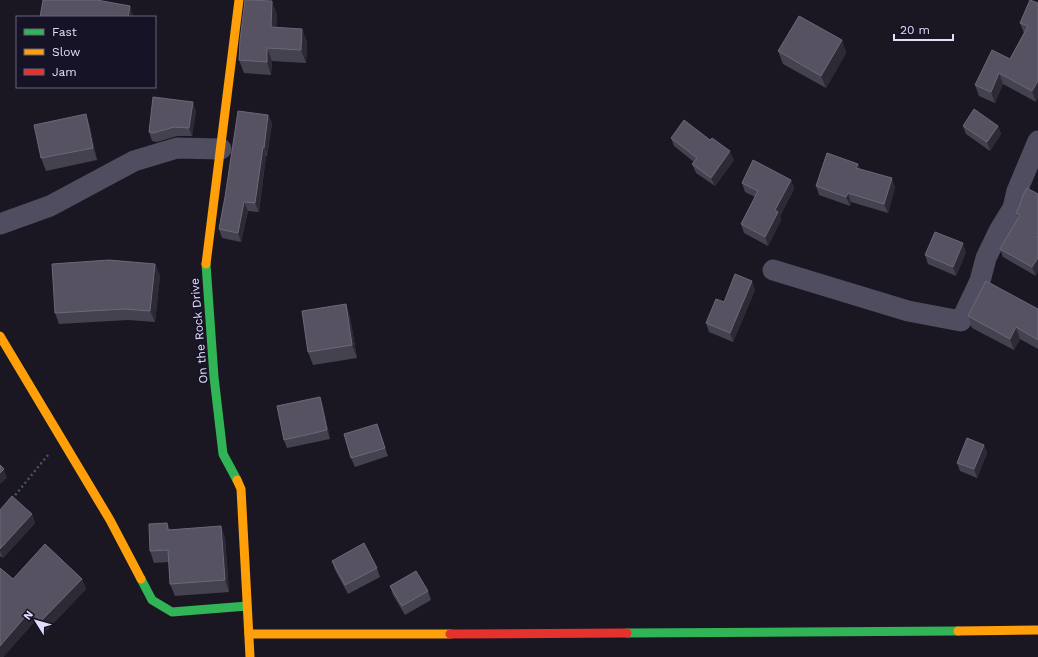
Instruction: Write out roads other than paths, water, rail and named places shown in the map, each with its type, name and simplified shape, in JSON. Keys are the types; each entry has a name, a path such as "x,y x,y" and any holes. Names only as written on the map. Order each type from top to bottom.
{"street":[{"name":"On the Rock Drive","path":"240,0 206,266 214,377 223,454 242,489 250,657"},
{"path":"774,270 908,311 961,321 980,281 986,258 999,230 1013,208 1017,191 1038,141"},
{"path":"0,224 50,206 134,160 177,148 221,149"},
{"path":"0,336 110,520 152,600 172,612 247,606"},
{"path":"249,634 563,634 1038,630"}]}
